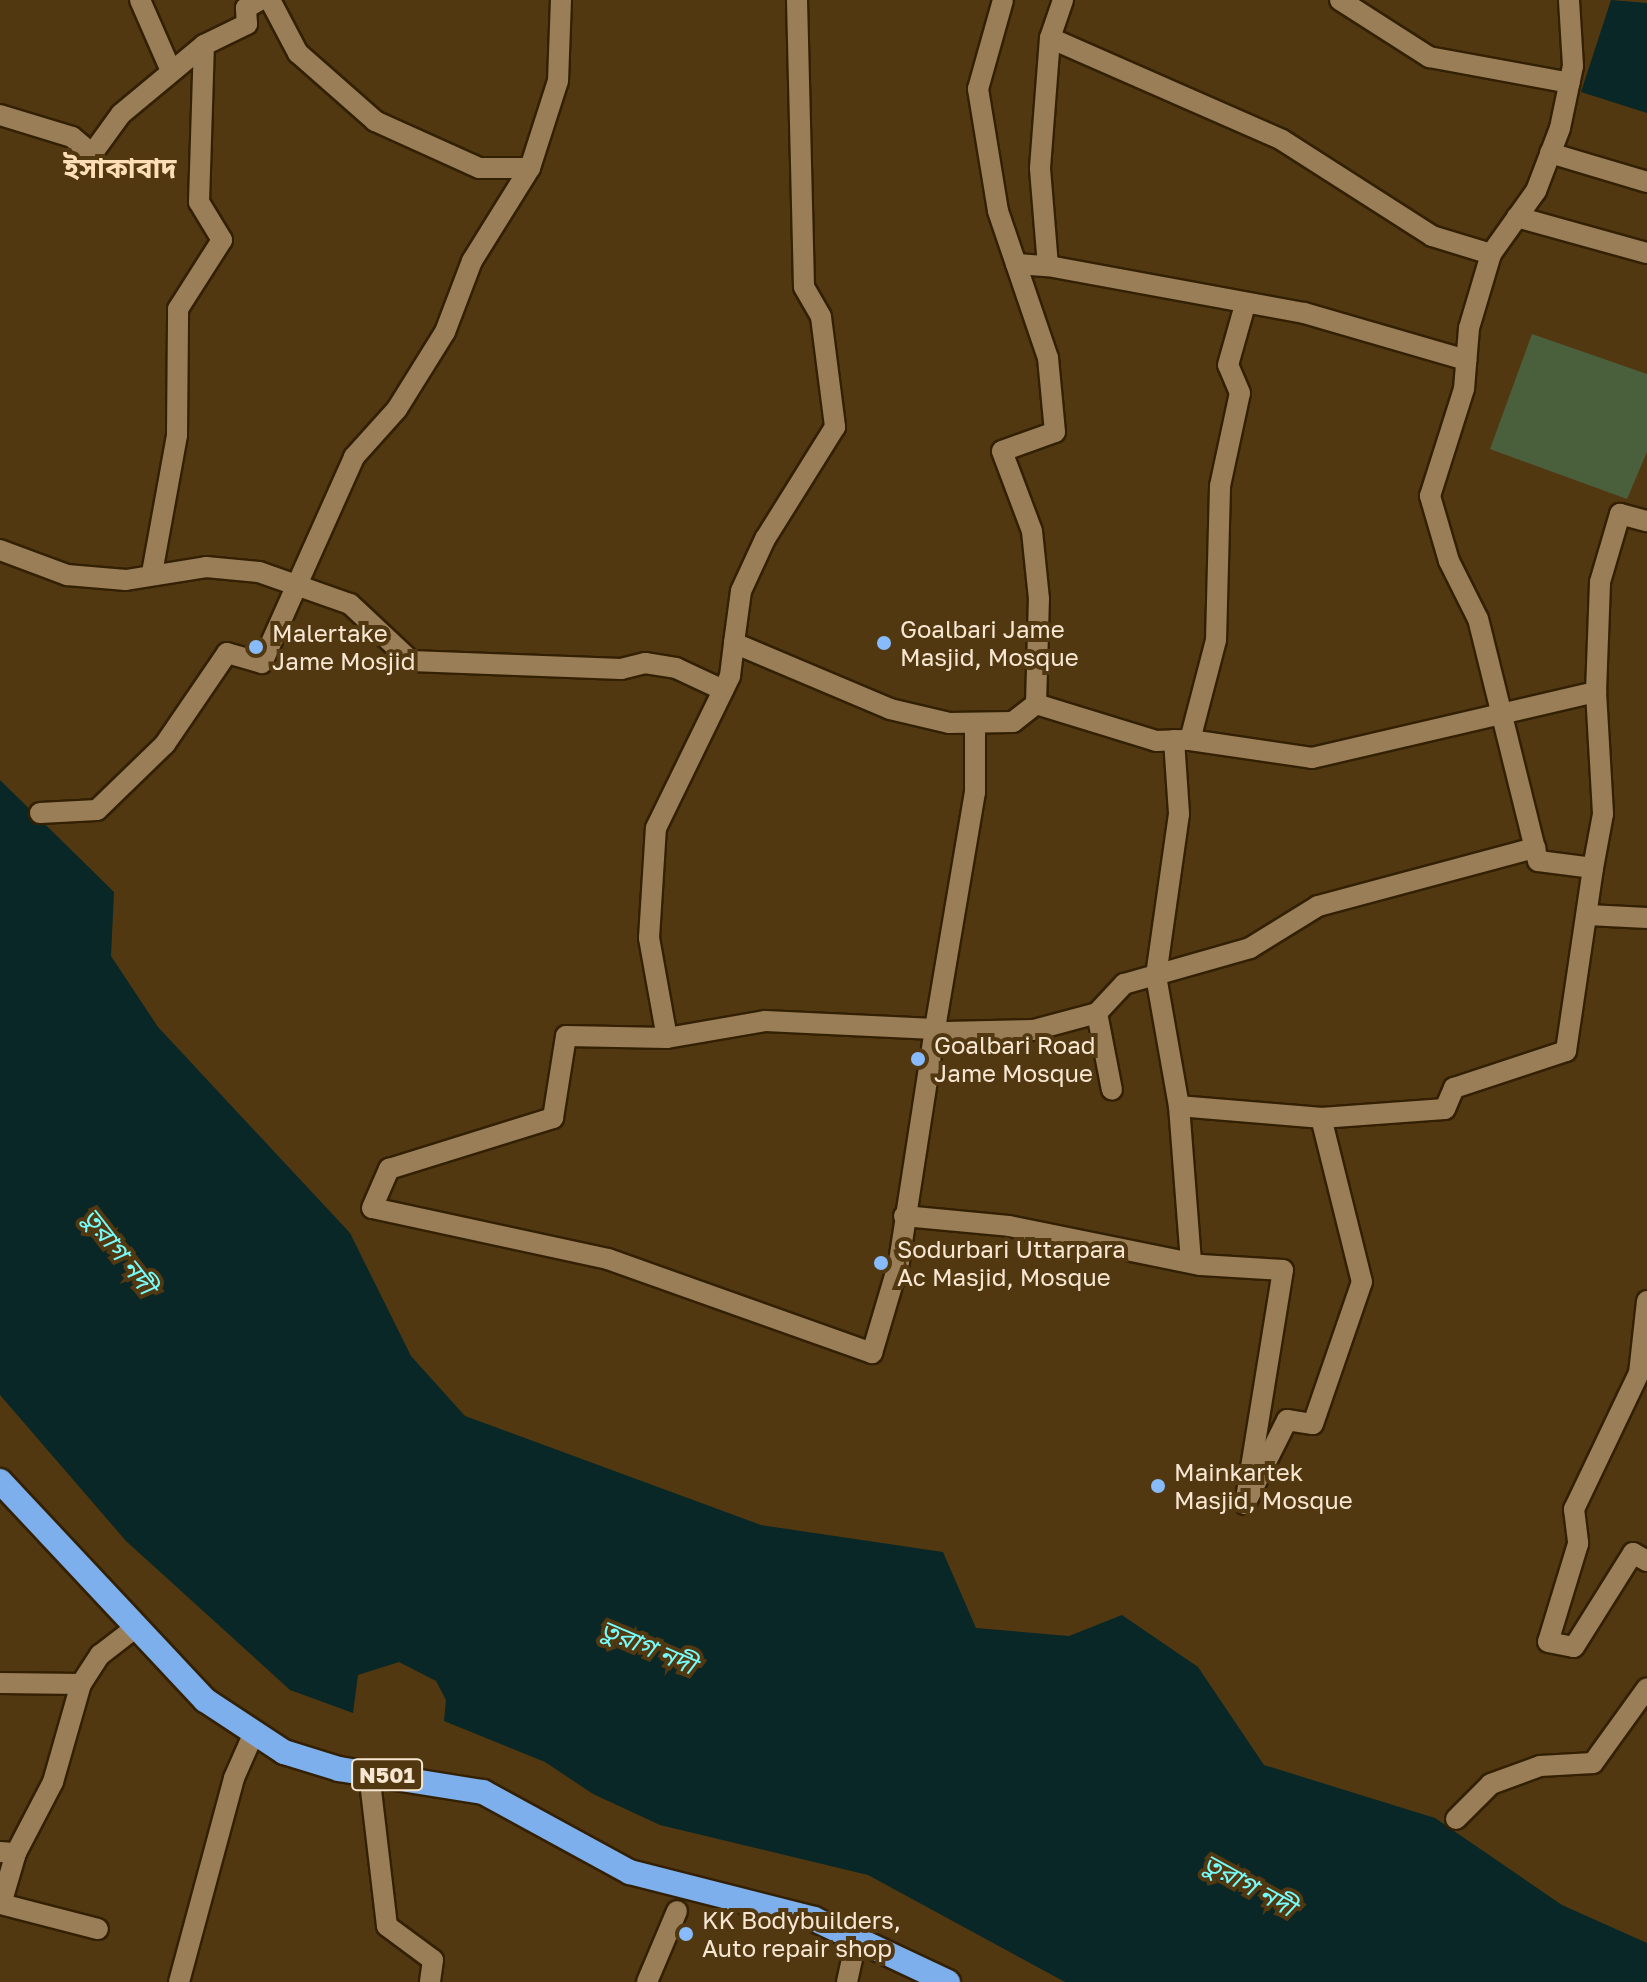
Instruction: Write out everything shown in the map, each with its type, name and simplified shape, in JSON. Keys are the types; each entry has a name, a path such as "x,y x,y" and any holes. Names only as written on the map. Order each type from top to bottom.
{"highway":[{"name":"N501","path":"0,1481 205,1700 253,1735 308,1762 483,1792 630,1872 857,1936 948,1982"}],"street":[{"path":"140,0 171,71"},
{"path":"0,115 72,137 92,154 121,114 204,45 247,24 246,8 260,0"},
{"path":"270,0 298,53 375,121 479,168 530,168"},
{"path":"40,813 97,810 165,744 227,653 262,663 354,457 397,409 445,332 472,261 530,168 558,81 561,0"},
{"path":"667,1038 649,938 656,828 723,690 734,643 741,591 765,539 835,427 821,317 804,287 797,0"},
{"path":"1003,0 978,89 998,211 1048,358 1055,432 1002,451 1032,531 1039,599 1036,704"},
{"path":"1048,266 1040,168 1050,38 1063,0"},
{"path":"1340,0 1429,57 1570,83"},
{"path":"1569,0 1570,83 1550,153 1517,217 1491,254 1430,496 1449,561 1478,619 1498,711 1538,861 1593,868"},
{"path":"1050,38 1282,140 1432,236 1491,254"},
{"path":"152,573 177,435 178,309 222,240 199,202 204,45"},
{"path":"1550,153 1647,182"},
{"path":"1517,217 1647,253"},
{"path":"1016,264 1048,266 1245,305 1304,313 1466,360"},
{"path":"1191,1263 1179,1106 1156,976 1179,814 1182,740 1216,640 1220,486 1240,393 1228,365 1245,305"},
{"path":"1179,1106 1321,1118 1445,1109 1454,1088 1566,1051 1603,814 1596,692 1600,582 1620,514 1647,521"},
{"path":"0,550 67,575 126,580 152,573 227,568 350,604 411,661 621,669 645,663 676,668 723,690"},
{"path":"734,643 890,709 975,723 1013,722 1036,704"},
{"path":"1036,704 1182,740 1312,758 1498,711 1596,692"},
{"path":"975,723 975,792 935,1029 904,1216 899,1262 872,1353 608,1259 372,1208 389,1169 553,1118 566,1036 667,1038 765,1021 935,1029 1034,1030 1097,1013 1124,984 1250,948 1318,906 1535,848"},
{"path":"1588,915 1647,918"},
{"path":"1097,1013 1112,1090"},
{"path":"904,1216 1009,1226 1191,1263 1283,1270 1245,1504 1287,1420 1313,1424 1362,1282 1321,1118"},
{"path":"1647,1301 1639,1373 1574,1509 1578,1544 1548,1642 1574,1647 1633,1553 1647,1561"},
{"path":"98,1929 1,1904 8,1852 53,1782 81,1684 100,1655 135,1628"},
{"path":"0,1683 81,1684"},
{"path":"1456,1819 1491,1784 1540,1766 1593,1763 1647,1688"},
{"path":"179,1982 234,1778 253,1735"},
{"path":"369,1773 387,1926 433,1960 430,1982"},
{"path":"647,1982 677,1911"},
{"path":"847,1982 857,1936"}],"green space":[{"path":"1532,334 1647,374 1647,452 1627,499 1490,449"}],"water":[{"path":"1611,0 1647,3 1647,113 1581,92"},
{"name":"তুরাগ নদী","path":"0,780 114,892 111,956 158,1027 350,1233 411,1356 465,1416 761,1525 943,1552 976,1628 1069,1636 1122,1615 1198,1667 1264,1765 1435,1818 1562,1905 1647,1943 1647,1982 1065,1982 868,1875 660,1825 593,1794 545,1762 444,1721 446,1700 436,1681 399,1662 358,1675 353,1713 290,1690 126,1541 0,1395"}],"place":[{"name":"Goalbari Jame Masjid, Mosque","path":"884,643"},
{"name":"Malertake Jame Mosjid","path":"256,647"},
{"name":"Goalbari Road Jame Mosque","path":"918,1059"},
{"name":"Sodurbari Uttarpara Ac Masjid, Mosque","path":"881,1263"},
{"name":"Mainkartek Masjid, Mosque","path":"1158,1486"},
{"name":"KK Bodybuilders, Auto repair shop","path":"686,1934"}],"district":[{"name":"ইসাকাবাদ","path":"120,168"}]}
